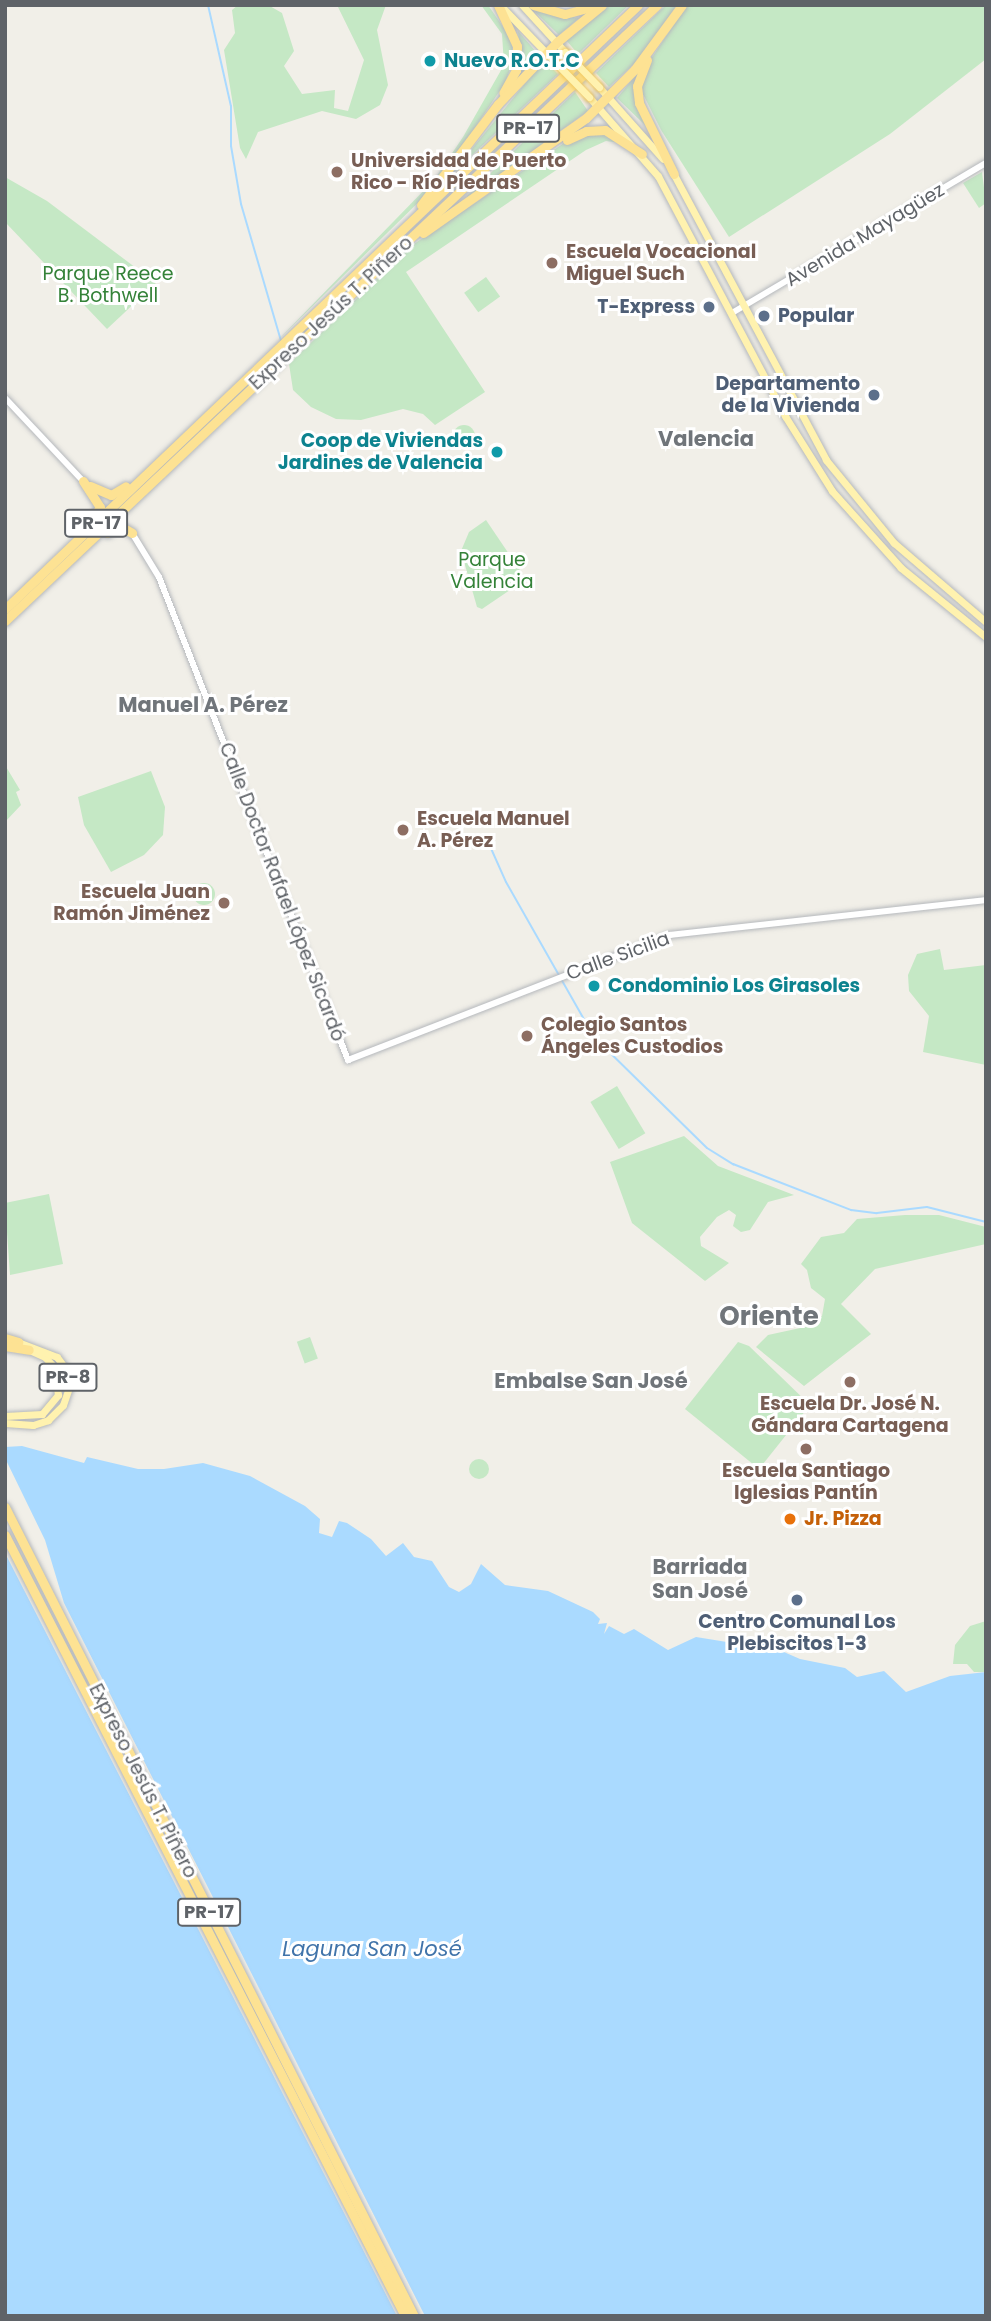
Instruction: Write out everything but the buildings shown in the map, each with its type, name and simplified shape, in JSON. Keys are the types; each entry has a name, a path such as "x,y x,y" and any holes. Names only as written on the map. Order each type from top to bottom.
{"highway":[{"path":"498,104 517,57 513,33 499,5"},
{"path":"533,5 565,14 596,5"},
{"path":"390,240 443,180 498,104 556,42 602,5"},
{"name":"Expreso Jesús T. Piñero","path":"147,481 286,338 638,5"},
{"name":"Expreso Jesús T. Piñero","path":"5,621 147,481 275,365 657,5"},
{"path":"398,250 534,158 598,107 656,42 682,5"},
{"path":"656,42 640,74 637,94 674,174"},
{"path":"534,158 578,134 599,129 615,134 642,154"},
{"path":"83,481 111,495 147,481"},
{"path":"78,547 100,509 83,481"},
{"path":"132,533 127,515 147,481"},
{"path":"78,547 116,526 132,533"},
{"name":"Expreso Jesús T. Piñero","path":"5,609 78,547"},
{"path":"5,1338 18,1342"},
{"path":"5,1346 29,1350"},
{"name":"Expreso Jesús T. Piñero","path":"5,1507 414,2316"},
{"name":"Expreso Jesús T. Piñero","path":"5,1535 405,2316"}],"main road":[{"path":"499,5 642,154 814,466 850,516 901,568 986,637"},
{"path":"522,5 608,97 674,174 795,408 843,484 895,544 986,622"},
{"name":"PR-8","path":"5,1423 33,1425 48,1420 63,1405 69,1388 65,1368 54,1354 18,1342"},
{"name":"PR-8","path":"5,1416 42,1414 58,1395 54,1367 45,1357 29,1350"}],"street":[{"name":"Avenida Mayagüez","path":"732,313 986,163"},
{"path":"5,398 83,481"},
{"name":"Calle Doctor Rafael López Sicardó","path":"132,533 159,577 348,1060"},
{"name":"Calle Sicilia","path":"348,1060 670,935 986,900"}],"green space":[{"path":"238,5 268,5 282,13 294,51 284,66 302,94 335,90 334,108 348,111 364,60 337,5 386,5 377,30 388,85 380,105 356,119 322,111 258,132 246,159 240,148 224,50 235,33 232,10"},
{"path":"481,5 488,5 512,40 513,61 505,83 437,184 277,341 434,180 463,137 504,65 502,34"},
{"path":"528,5 549,14 579,18 559,35"},
{"path":"610,5 629,5 578,54 566,40"},
{"path":"666,5 677,5 636,62 609,87 596,73"},
{"path":"687,5 986,5 986,59 890,134 729,237 661,130 641,90 649,62"},
{"path":"518,31 538,54 519,76 521,58"},
{"path":"540,65 549,65 558,74 449,177"},
{"path":"638,73 647,127 617,98"},
{"path":"575,92 588,111 467,198 467,196"},
{"path":"604,131 621,143 606,141 586,150 406,272 485,392 435,425 423,414 403,409 361,420 336,419 311,407 293,390 289,364 411,246 573,137"},
{"path":"982,172 986,203 979,208 963,183"},
{"name":"Parque Reece B. Bothwell","path":"5,177 47,201 156,283 107,329 5,222"},
{"path":"486,277 500,296 478,312 464,293"},
{"path":"464,425 472,428 475,436 472,444 464,447 456,444 453,436 456,428"},
{"name":"Parque Valencia","path":"486,520 526,579 482,609 477,607 461,551 469,532"},
{"path":"5,765 20,790 16,792 21,805 5,822"},
{"path":"151,771 165,807 163,835 144,855 111,872 84,825 78,797"},
{"path":"204,883 212,886 215,894 212,902 204,905 196,902 193,894 196,886"},
{"path":"940,949 944,970 986,965 986,1065 923,1052 929,1016 909,991 908,975 917,954"},
{"path":"617,1086 645,1133 619,1149 590,1102"},
{"path":"684,1136 718,1166 794,1195 768,1202 750,1230 741,1232 733,1226 736,1215 729,1210 717,1217 700,1237 701,1246 729,1263 705,1281 632,1223 610,1162"},
{"path":"49,1194 63,1264 10,1275 5,1203"},
{"path":"939,1215 986,1227 986,1244 875,1269 841,1304 871,1334 804,1386 756,1347 768,1335 814,1325 822,1316 825,1299 811,1288 807,1270 801,1264 821,1237 844,1233 857,1219"},
{"path":"310,1337 318,1359 305,1363 297,1342"},
{"path":"738,1342 749,1346 810,1405 759,1469 685,1409"},
{"path":"475,1459 483,1459 489,1469 483,1479 475,1479 469,1473 469,1465"},
{"path":"986,1621 986,1672 974,1672 967,1664 953,1664 955,1645 970,1626"}],"water":[{"name":"Laguna San José","path":"22,1446 84,1463 87,1457 138,1469 164,1469 203,1463 250,1476 305,1506 320,1519 319,1533 332,1537 339,1521 347,1523 371,1539 386,1556 403,1543 414,1557 432,1561 449,1587 459,1592 471,1584 481,1564 505,1585 548,1591 593,1612 600,1619 598,1624 607,1623 604,1634 609,1626 624,1634 634,1629 668,1650 696,1637 733,1643 756,1640 800,1659 845,1668 857,1677 884,1671 906,1692 950,1676 986,1672 986,2316 5,2316 5,1447"}],"pier":[{"path":"5,1458 45,1540 64,1603 425,2316 397,2316 5,1553"}],"waterway":[{"path":"208,5 231,106 231,146 241,204 281,341"},
{"path":"485,835 506,882 594,1037 707,1148 733,1164 851,1210 877,1213 927,1207 986,1222"}],"place":[{"name":"Nuevo R.O.T.C","path":"430,61"},
{"name":"Universidad de Puerto Rico - Río Piedras","path":"337,172"},
{"name":"Escuela Vocacional Miguel Such","path":"552,263"},
{"name":"T-Express","path":"709,307"},
{"name":"Popular","path":"764,316"},
{"name":"Departamento de la Vivienda","path":"874,395"},
{"name":"Coop de Viviendas Jardines de Valencia","path":"497,452"},
{"name":"Escuela Manuel A. Pérez","path":"403,830"},
{"name":"Escuela Juan Ramón Jiménez","path":"224,903"},
{"name":"Condominio Los Girasoles","path":"594,986"},
{"name":"Colegio Santos Ángeles Custodios","path":"527,1036"},
{"name":"Escuela Dr. José N. Gándara Cartagena","path":"850,1382"},
{"name":"Escuela Santiago Iglesias Pantín","path":"806,1449"},
{"name":"Jr. Pizza","path":"790,1519"},
{"name":"Centro Comunal Los Plebiscitos 1-3","path":"797,1600"}],"district":[{"name":"Valencia","path":"706,439"},
{"name":"Manuel A. Pérez","path":"203,705"},
{"name":"Oriente","path":"769,1317"},
{"name":"Embalse San José","path":"591,1381"},
{"name":"Barriada San José","path":"700,1579"}]}
